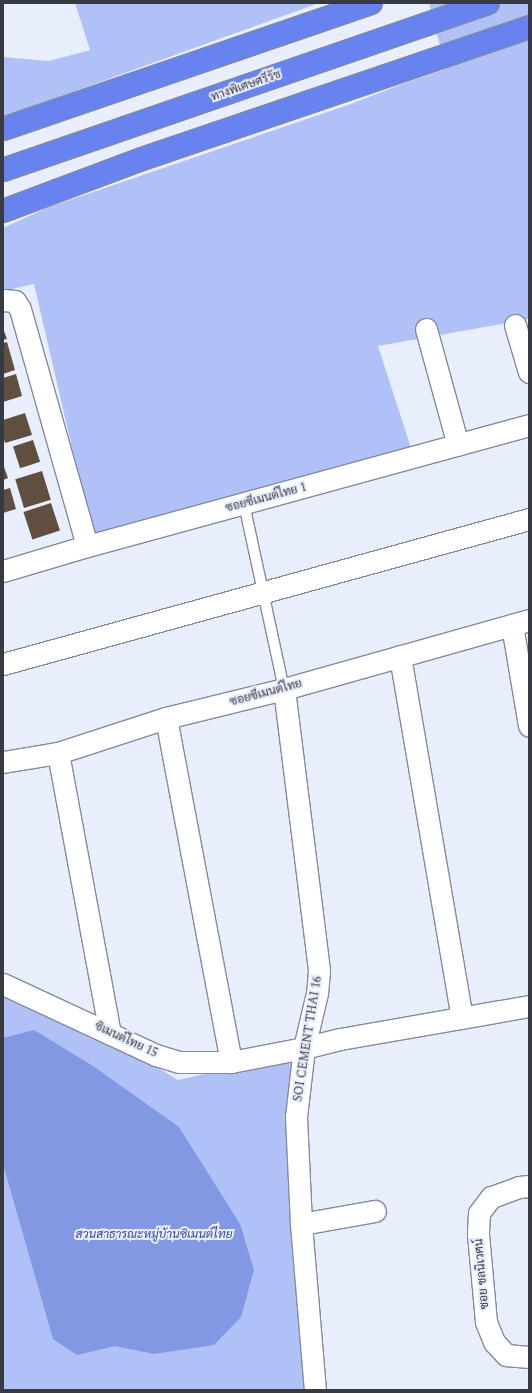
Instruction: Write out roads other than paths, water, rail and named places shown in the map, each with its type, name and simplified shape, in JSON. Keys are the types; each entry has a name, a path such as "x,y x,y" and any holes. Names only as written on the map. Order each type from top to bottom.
{"highway":[{"path":"3,129 371,3"},
{"name":"ทางพิเศษศรีรัช","path":"3,170 488,3"},
{"path":"3,211 142,159 529,28"}],"street":[{"path":"3,300 14,301 20,309 87,546"},
{"path":"515,325 529,372"},
{"path":"426,329 458,445"},
{"name":"ซอยซีเมนต์ไทย 1","path":"3,571 87,546 529,425"},
{"path":"3,664 529,519"},
{"path":"520,622 529,726"},
{"name":"ซอยซีเมนต์ไทย","path":"3,762 58,753 166,718 284,689 520,622"},
{"path":"400,656 462,1018"},
{"name":"SOI CEMENT THAI 16","path":"284,689 319,971 318,993 304,1048 296,1117 301,1224 315,1390"},
{"path":"166,718 231,1062"},
{"path":"58,753 110,1033"},
{"name":"ซิเมนต์ไทย 15","path":"3,984 156,1055 179,1062 231,1062 304,1048 340,1039 529,1006"},
{"name":"ซอย ชลนิเวศน์","path":"524,1187 491,1197 479,1213 478,1234 486,1322 494,1342 506,1355 529,1357"},
{"path":"301,1224 375,1210"}],"lane":[{"path":"244,504 284,689"}],"park label":[{"name":"สวนสาธารณะหมู่บ้านซิเมนต์ไทย","path":"154,1235"}]}
